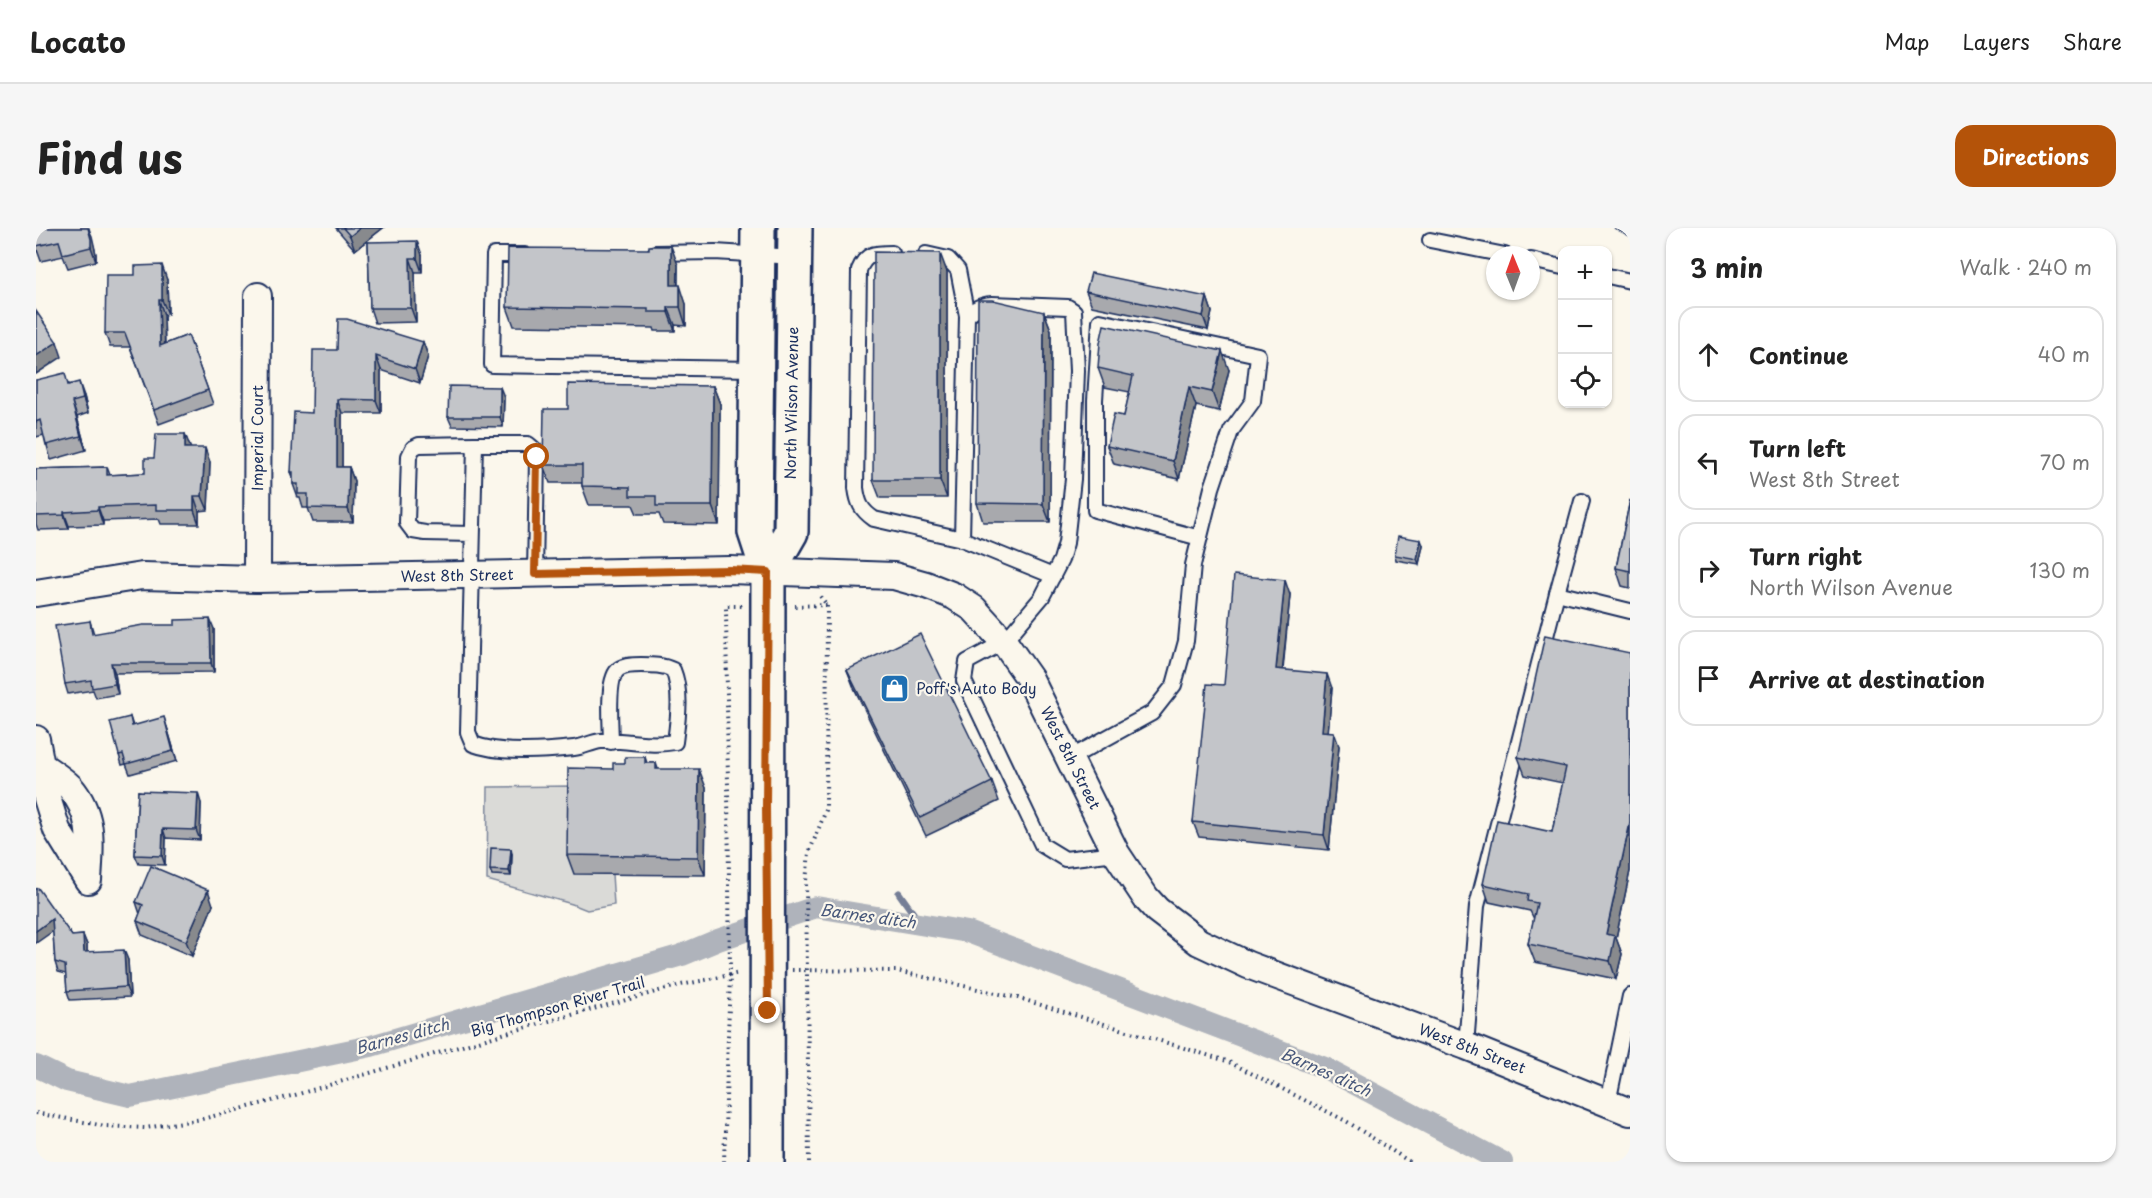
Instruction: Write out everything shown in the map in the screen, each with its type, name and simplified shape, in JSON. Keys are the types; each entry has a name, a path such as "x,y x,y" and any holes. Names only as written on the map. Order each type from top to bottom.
{"main road":[{"name":"North Wilson Avenue","path":"758,241 755,532 768,572 767,1162"},
{"name":"North Wilson Avenue","path":"768,572 790,532 795,242"}],"street":[{"name":"Imperial Court","path":"257,579 258,296"},
{"name":"West 8th Street","path":"36,592 142,576 257,579 730,570 894,576 926,585 954,596 974,609 1004,642 1030,679 1116,853 1157,910 1199,942 1248,965 1466,1046 1619,1107"},
{"path":"36,739 41,765"}],"lane":[{"path":"1430,240 1486,251"},
{"path":"645,253 715,252 758,241 795,242"},
{"path":"962,539 966,316 960,276 948,259 923,254 878,253 863,261 859,270 856,488 857,501 862,511 874,519 962,539 1053,576"},
{"path":"540,254 494,255 492,365 757,369"},
{"path":"1540,262 1558,266"},
{"path":"1612,277 1630,281"},
{"path":"966,316 973,309 992,304 1068,307 1074,311 1077,371 1073,480 1066,543 1042,597 1004,642 967,662 964,681 1042,845 1065,859 1116,853"},
{"path":"1070,758 1152,712 1174,685 1186,641 1193,566 1200,538 1212,488 1231,431 1254,401 1258,355 1100,321 1095,400 1095,510 1200,538"},
{"path":"475,444 468,732 473,744 486,749 503,750 576,747 601,741 611,742 657,745 675,742 678,724 678,691 674,670 658,665 633,665 621,667 615,672 611,682 611,742"},
{"path":"472,534 413,531 407,523 410,456 413,448 419,445 528,444 534,448 537,457 535,574"},
{"path":"1466,1046 1477,906 1582,501"},
{"path":"1557,593 1630,611"},
{"path":"1619,1107 1630,996"}],"path":[{"path":"809,1162 806,881 809,853 826,810 827,605 815,589 813,572"},
{"path":"724,1162 730,974 730,888"},
{"path":"768,968 807,971 897,971 1018,998 1227,1061 1346,1121 1410,1162"},
{"name":"Big Thompson River Trail","path":"36,1113 105,1126 145,1128 202,1119 295,1095 670,988 730,974"}],"shaded area":[{"path":"575,786 574,873 612,874 614,905 587,910 487,880 488,787"}],"building":[{"path":"36,228 88,228 91,247 63,254 59,241 36,246"},
{"path":"343,228 360,228 350,236"},
{"path":"417,241 417,258 410,258 411,308 370,308 368,242"},
{"path":"649,246 671,246 671,285 680,285 680,307 668,307 668,312 648,312 648,309 507,307 508,248 649,249"},
{"path":"874,252 940,253 940,480 873,480"},
{"path":"162,265 162,300 159,300 160,346 188,335 208,390 154,410 125,333 105,333 106,275 135,275 135,266"},
{"path":"1091,273 1207,297 1203,316 1086,291"},
{"path":"978,300 993,300 1044,312 1043,504 977,503"},
{"path":"36,311 57,342 36,356"},
{"path":"338,319 347,319 423,342 415,369 376,356 376,400 337,399 337,467 349,467 348,509 308,508 308,494 298,494 298,484 293,484 293,472 291,472 294,412 312,413 313,350 337,350"},
{"path":"1104,325 1222,351 1212,392 1189,387 1173,461 1107,446 1114,414 1124,416 1133,376 1098,368"},
{"path":"65,373 68,385 79,382 83,399 72,402 81,436 46,445 40,420 36,422 36,380"},
{"path":"568,384 713,386 712,506 656,506 656,496 630,496 630,487 582,486 582,465 543,465 544,409 568,409"},
{"path":"449,386 500,387 500,417 448,417"},
{"path":"156,434 185,434 185,448 205,448 202,496 194,496 194,510 156,510 156,505 98,507 98,510 64,512 64,515 36,516 36,469 107,467 107,475 145,473 145,458 154,458"},
{"path":"1630,500 1630,571 1616,568"},
{"path":"1398,536 1421,540 1417,559 1395,555"},
{"path":"1234,575 1285,580 1276,669 1327,674 1322,731 1334,732 1324,835 1193,822 1207,684 1224,685"},
{"path":"210,619 211,663 111,663 115,684 92,688 91,680 65,684 55,626 90,621 92,634 143,625 175,625 175,620"},
{"path":"920,634 992,782 920,818 847,670"},
{"path":"1545,635 1630,653 1630,823 1606,934 1615,936 1610,961 1528,944 1537,903 1527,901 1528,894 1483,884 1497,820 1552,832 1566,767 1518,757"},
{"path":"130,717 132,726 164,717 173,751 126,764 123,754 119,755 110,722"},
{"path":"625,757 645,757 645,763 656,763 656,769 699,769 698,857 567,855 568,768 613,769 613,763 625,763"},
{"path":"138,791 198,793 196,830 163,829 162,856 135,855"},
{"path":"491,848 511,849 509,871 490,870"},
{"path":"151,866 208,890 186,941 137,921 143,905 136,902"},
{"path":"38,888 72,936 83,935 84,952 124,950 126,987 67,991 65,965 55,962 52,919 36,931 36,889"}],"waterway":[{"path":"899,893 920,923"},
{"name":"Barnes ditch","path":"36,1066 67,1081 130,1096 371,1046 682,955 718,940 816,907 968,932 1325,1068 1502,1162"}],"place":[{"name":"Poff's Auto Body","path":"895,689"}],"route":[{"path":"537,457 535,574 730,570 768,572 766,806 768,1011"}]}
